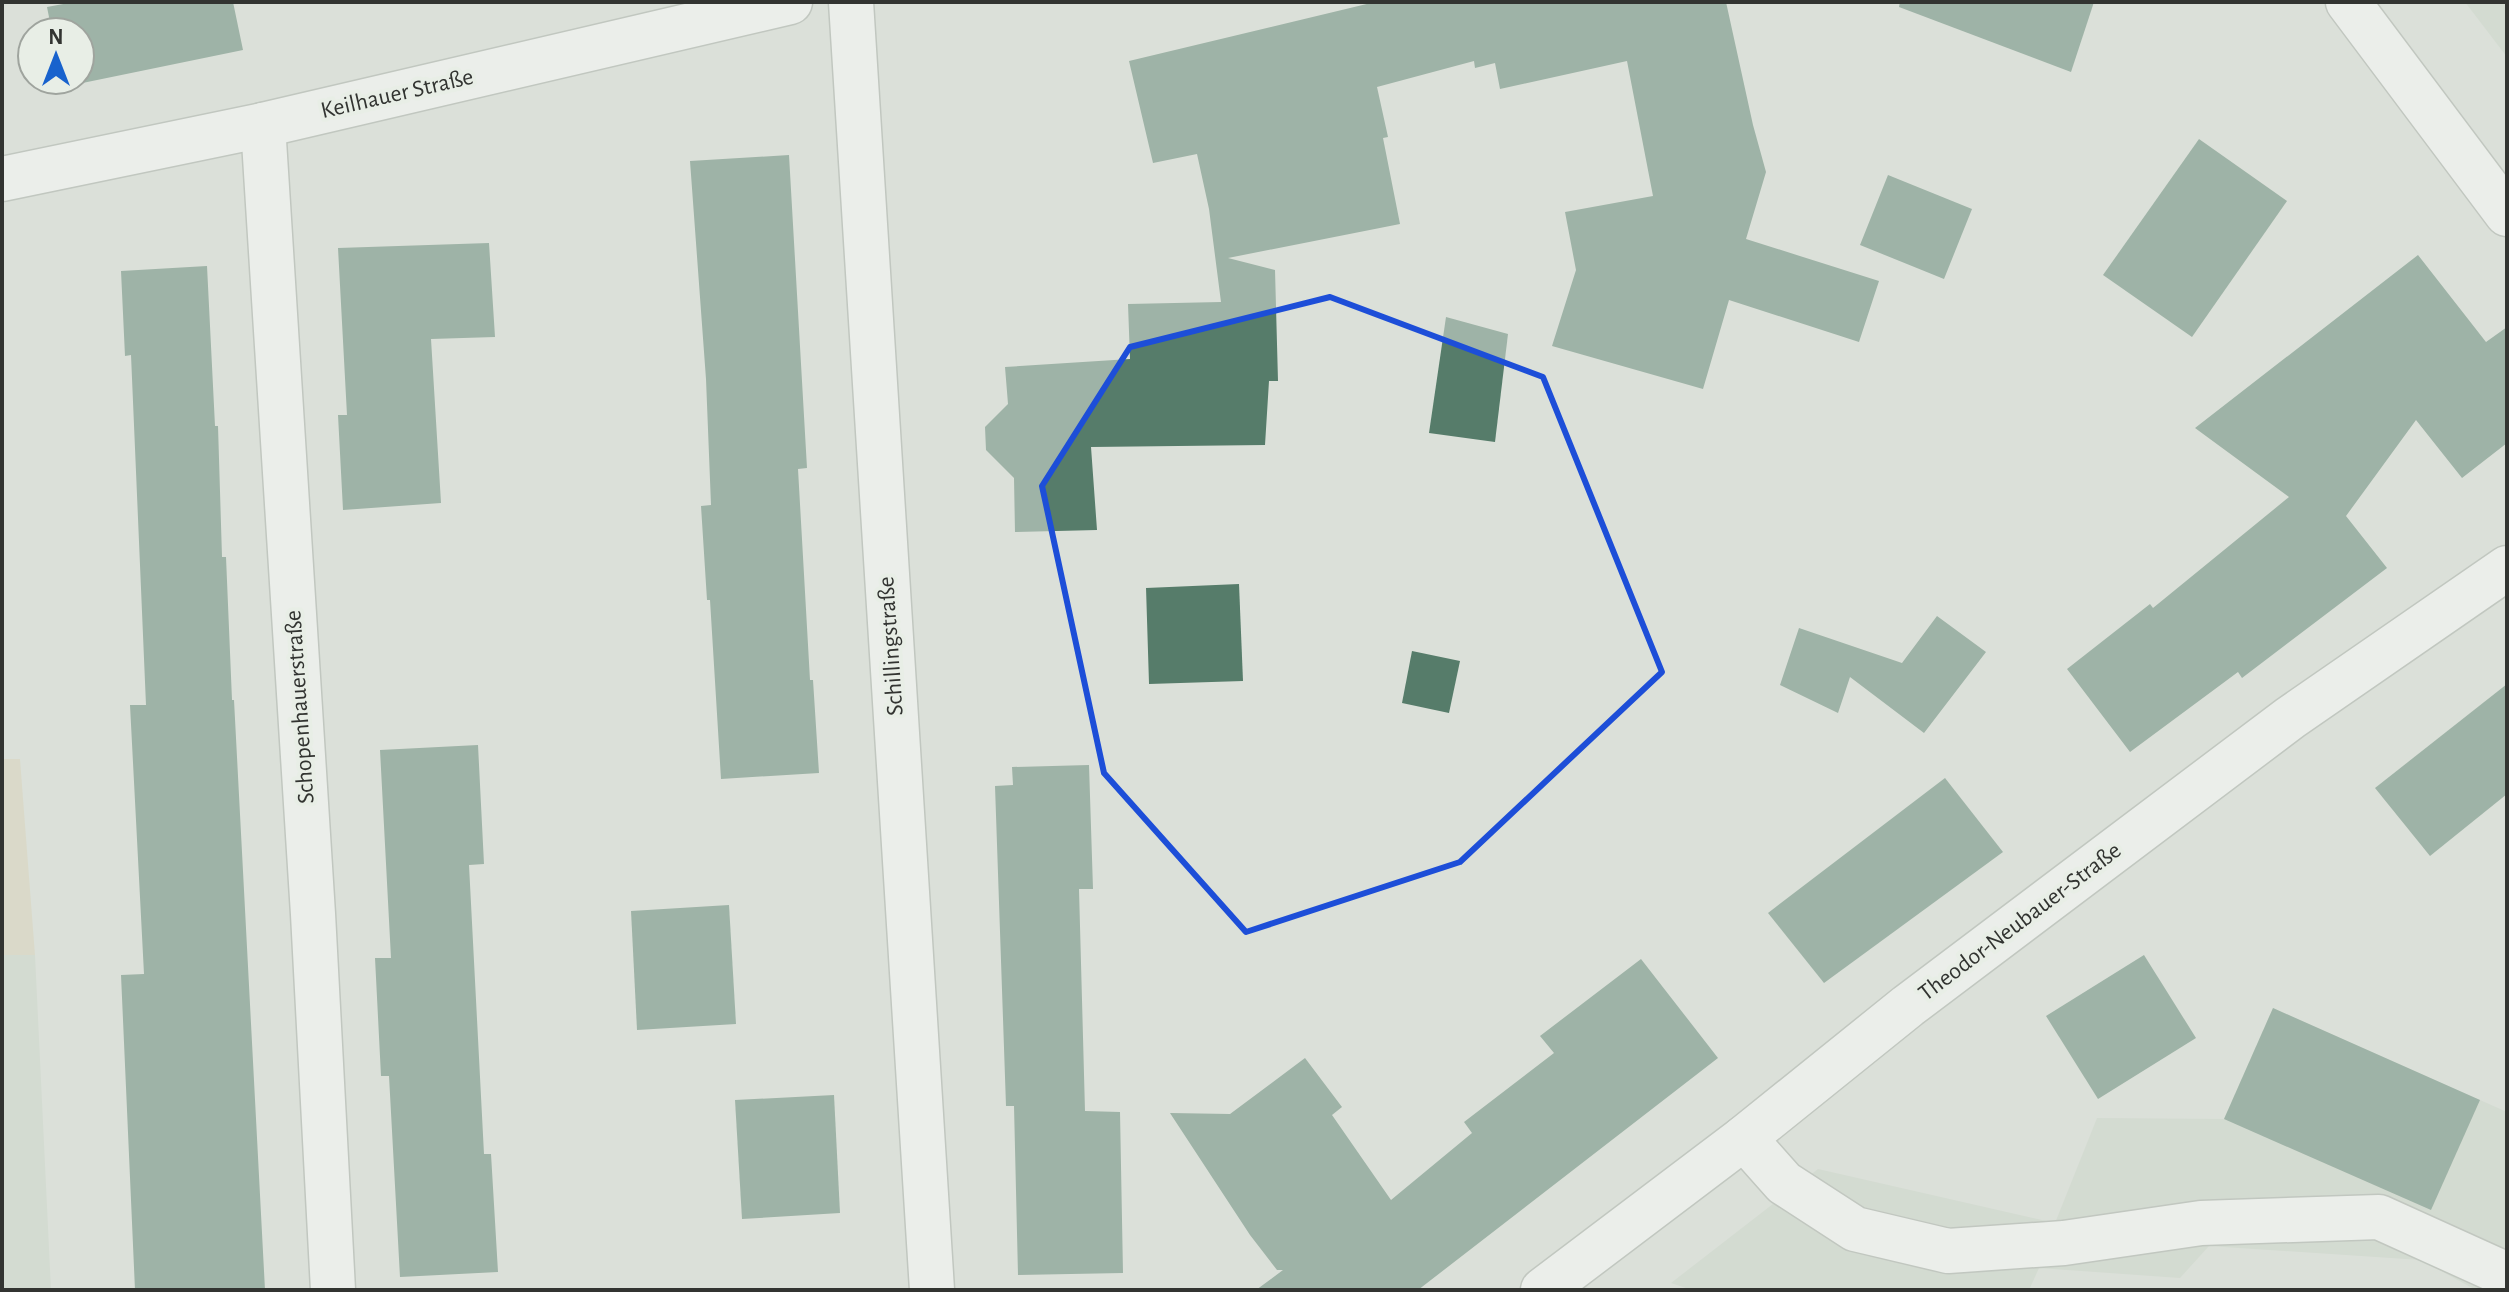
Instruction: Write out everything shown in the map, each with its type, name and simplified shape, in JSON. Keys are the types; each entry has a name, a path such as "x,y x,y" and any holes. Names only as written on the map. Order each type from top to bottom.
{"street":[{"name":"Keilhauer Straße","path":"2,179 263,125 790,2"},
{"name":"Schillingstraße","path":"851,2 932,1290"},
{"path":"2348,2 2507,214"},
{"name":"Schopenhauerstraße","path":"263,125 313,914 333,1290"},
{"name":"Theodor-Neubauer-Straße","path":"1543,1290 1744,1138 1908,1006 2290,718 2507,568"},
{"path":"1744,1138 1784,1183 1855,1229 1948,1251 2064,1243 2201,1223 2379,1217 2507,1275"}],"highlighted area":[{"path":"1330,297 1543,377 1662,672 1460,862 1246,932 1104,773 1042,486 1130,347"}],"shaded area":[{"path":"2465,2 2507,2 2507,57"},
{"path":"2,759 20,759 35,955 2,955"},
{"path":"2,955 35,955 51,1290 2,1290"},
{"path":"2273,1008 2507,1112 2507,1290 2476,1290 2421,1260 2209,1246 2180,1278 2039,1268 2029,1290 1692,1290 1671,1283 1818,1169 2055,1223 2097,1118 2224,1119"}],"building":[{"path":"74,2 233,2 243,50 96,80 96,16 49,16 47,7"},
{"path":"1375,2 1726,2 1766,172 1746,239 1879,281 1859,342 1729,300 1703,389 1552,346 1576,270 1565,212 1653,196 1627,61 1500,89 1495,63 1475,68 1474,61 1377,87 1388,137 1383,138 1400,224 1228,258 1275,270 1278,381 1269,381 1265,445 1091,447 1097,530 1015,532 1014,478 986,450 985,427 1008,404 1005,367 1130,359 1128,304 1221,302 1209,209 1197,154 1153,163 1129,61"},
{"path":"1900,2 2094,2 2071,72 1899,7"},
{"path":"2199,139 2287,201 2192,337 2103,275"},
{"path":"789,155 807,468 798,469 810,680 813,680 819,773 721,779 701,506 711,505 706,379 690,161"},
{"path":"1888,175 1972,209 1944,279 1860,245"},
{"path":"489,243 495,337 431,339 441,503 343,510 338,415 347,415 338,248"},
{"path":"2418,255 2486,342 2507,327 2507,443 2462,478 2416,420 2346,516 2387,568 2242,678 2238,672 2130,752 2067,669 2150,604 2153,608 2289,497 2195,428"},
{"path":"207,266 215,426 218,426 222,557 226,557 265,1290 135,1290 121,975 144,974 130,705 146,705 131,355 125,356 121,271"},
{"path":"1446,317 1508,334 1495,442 1429,433"},
{"path":"1239,584 1243,681 1149,684 1146,588"},
{"path":"1937,616 1986,652 1924,733 1850,677 1838,713 1780,685 1799,628 1902,663"},
{"path":"1412,651 1460,661 1449,713 1402,703"},
{"path":"2507,684 2507,794 2430,856 2375,788"},
{"path":"478,745 484,864 469,865 484,1154 491,1154 498,1272 400,1277 389,1076 381,1076 375,958 391,958 380,750"},
{"path":"1089,765 1093,889 1079,889 1085,1111 1120,1112 1123,1273 1018,1275 1014,1106 1006,1106 995,786 1013,785 1012,767"},
{"path":"1945,778 2003,852 1824,983 1768,913"},
{"path":"729,905 736,1024 637,1030 631,911"},
{"path":"2144,955 2196,1038 2098,1099 2046,1016"},
{"path":"1641,959 1718,1058 1418,1290 1256,1290 1283,1270 1277,1270 1250,1235 1170,1113 1230,1114 1305,1058 1342,1107 1332,1115 1391,1200 1472,1133 1464,1122 1554,1053 1540,1036"},
{"path":"2273,1008 2480,1100 2431,1210 2224,1119"},
{"path":"834,1095 840,1213 742,1219 735,1100"}]}
